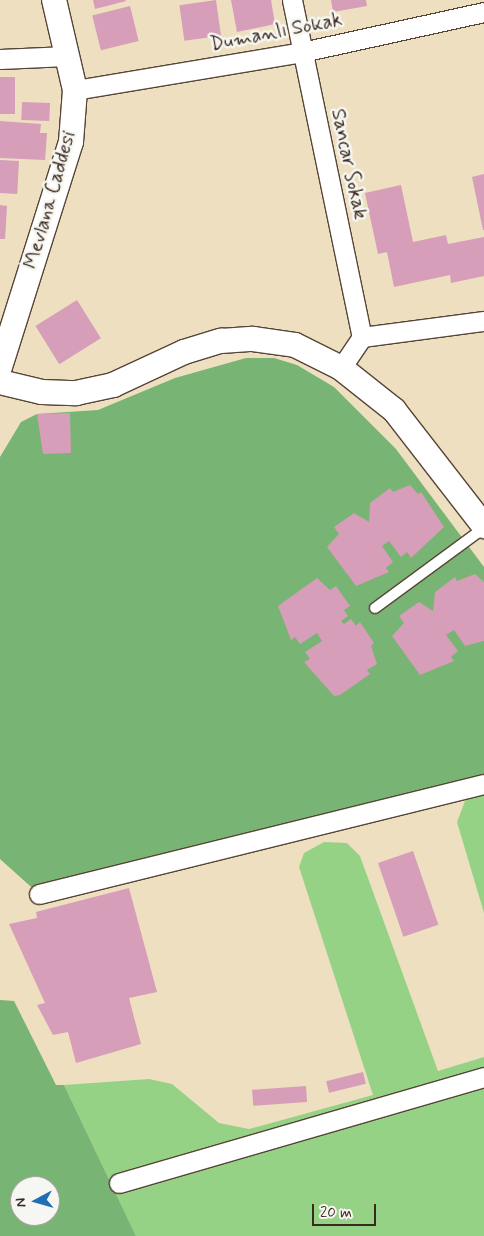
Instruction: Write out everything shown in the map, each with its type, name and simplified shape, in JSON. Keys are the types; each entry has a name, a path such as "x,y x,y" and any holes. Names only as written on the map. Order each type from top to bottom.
{"street":[{"name":"Mevlana Caddesi","path":"0,367 3,340 71,142 75,90 54,0"},
{"name":"Sancar Sokak","path":"292,0 362,337"},
{"name":"Dumanlı Sokak","path":"75,90 302,52 484,12"},
{"path":"0,59 67,56"},
{"path":"341,368 362,337 484,321"},
{"path":"0,382 42,392 76,392 113,384 184,352 221,341 254,339 295,345 341,368 394,410 484,527"},
{"path":"39,894 288,831 436,799 484,784"},
{"path":"119,1183 484,1077"}],"lane":[{"path":"375,608 484,527"}],"green space":[{"path":"246,358 274,358 297,365 334,387 396,449 484,567 484,784 39,894 0,859 0,457 21,422 37,414 98,410 175,378"},
{"path":"484,785 484,913 457,822 470,788"},
{"path":"324,842 347,843 360,856 438,1071 484,1057 484,1236 136,1236 64,1085 149,1079 172,1084 219,1123 249,1129 373,1095 299,867 304,853"},
{"path":"0,1000 14,1001 56,1085 64,1085 136,1236 0,1236"}],"building":[{"path":"93,0 125,0 126,1 95,9"},
{"path":"216,0 221,36 184,41 179,5"},
{"path":"231,0 271,0 275,24 237,32"},
{"path":"331,0 366,0 367,6 333,12"},
{"path":"130,6 139,41 101,50 92,15"},
{"path":"0,77 15,77 15,114 0,114"},
{"path":"22,102 50,103 49,121 21,120"},
{"path":"0,121 41,124 40,133 47,133 45,160 0,158"},
{"path":"0,160 19,161 17,194 0,193"},
{"path":"484,174 484,230 483,230 472,177"},
{"path":"401,185 413,242 446,235 448,244 484,237 484,276 451,283 450,275 394,287 387,252 378,254 365,193"},
{"path":"0,205 7,206 5,239 0,239"},
{"path":"77,300 101,338 59,364 35,326"},
{"path":"70,413 71,453 43,454 37,414"},
{"path":"410,485 418,494 421,492 444,527 411,558 407,552 401,557 389,541 382,546 393,562 386,568 389,572 356,586 327,547 339,534 334,527 354,513 369,522 370,503 390,488 393,492"},
{"path":"475,574 484,582 484,641 465,646 454,630 446,635 458,651 451,657 454,661 420,675 392,636 404,623 399,616 419,602 433,611 435,592 455,577 457,581"},
{"path":"317,578 330,590 336,586 350,606 344,610 348,616 341,621 344,624 351,619 356,626 360,622 374,643 371,646 377,664 367,670 370,674 340,695 334,696 304,662 310,659 305,652 322,641 317,633 300,644 295,637 291,640 278,606"},
{"path":"413,851 438,925 403,937 378,863"},
{"path":"129,888 157,992 129,998 141,1044 76,1063 68,1032 53,1035 37,1005 45,1003 9,924 37,918 36,912"},
{"path":"363,1072 366,1084 329,1093 326,1081"},
{"path":"306,1086 307,1102 253,1106 252,1090"}]}
